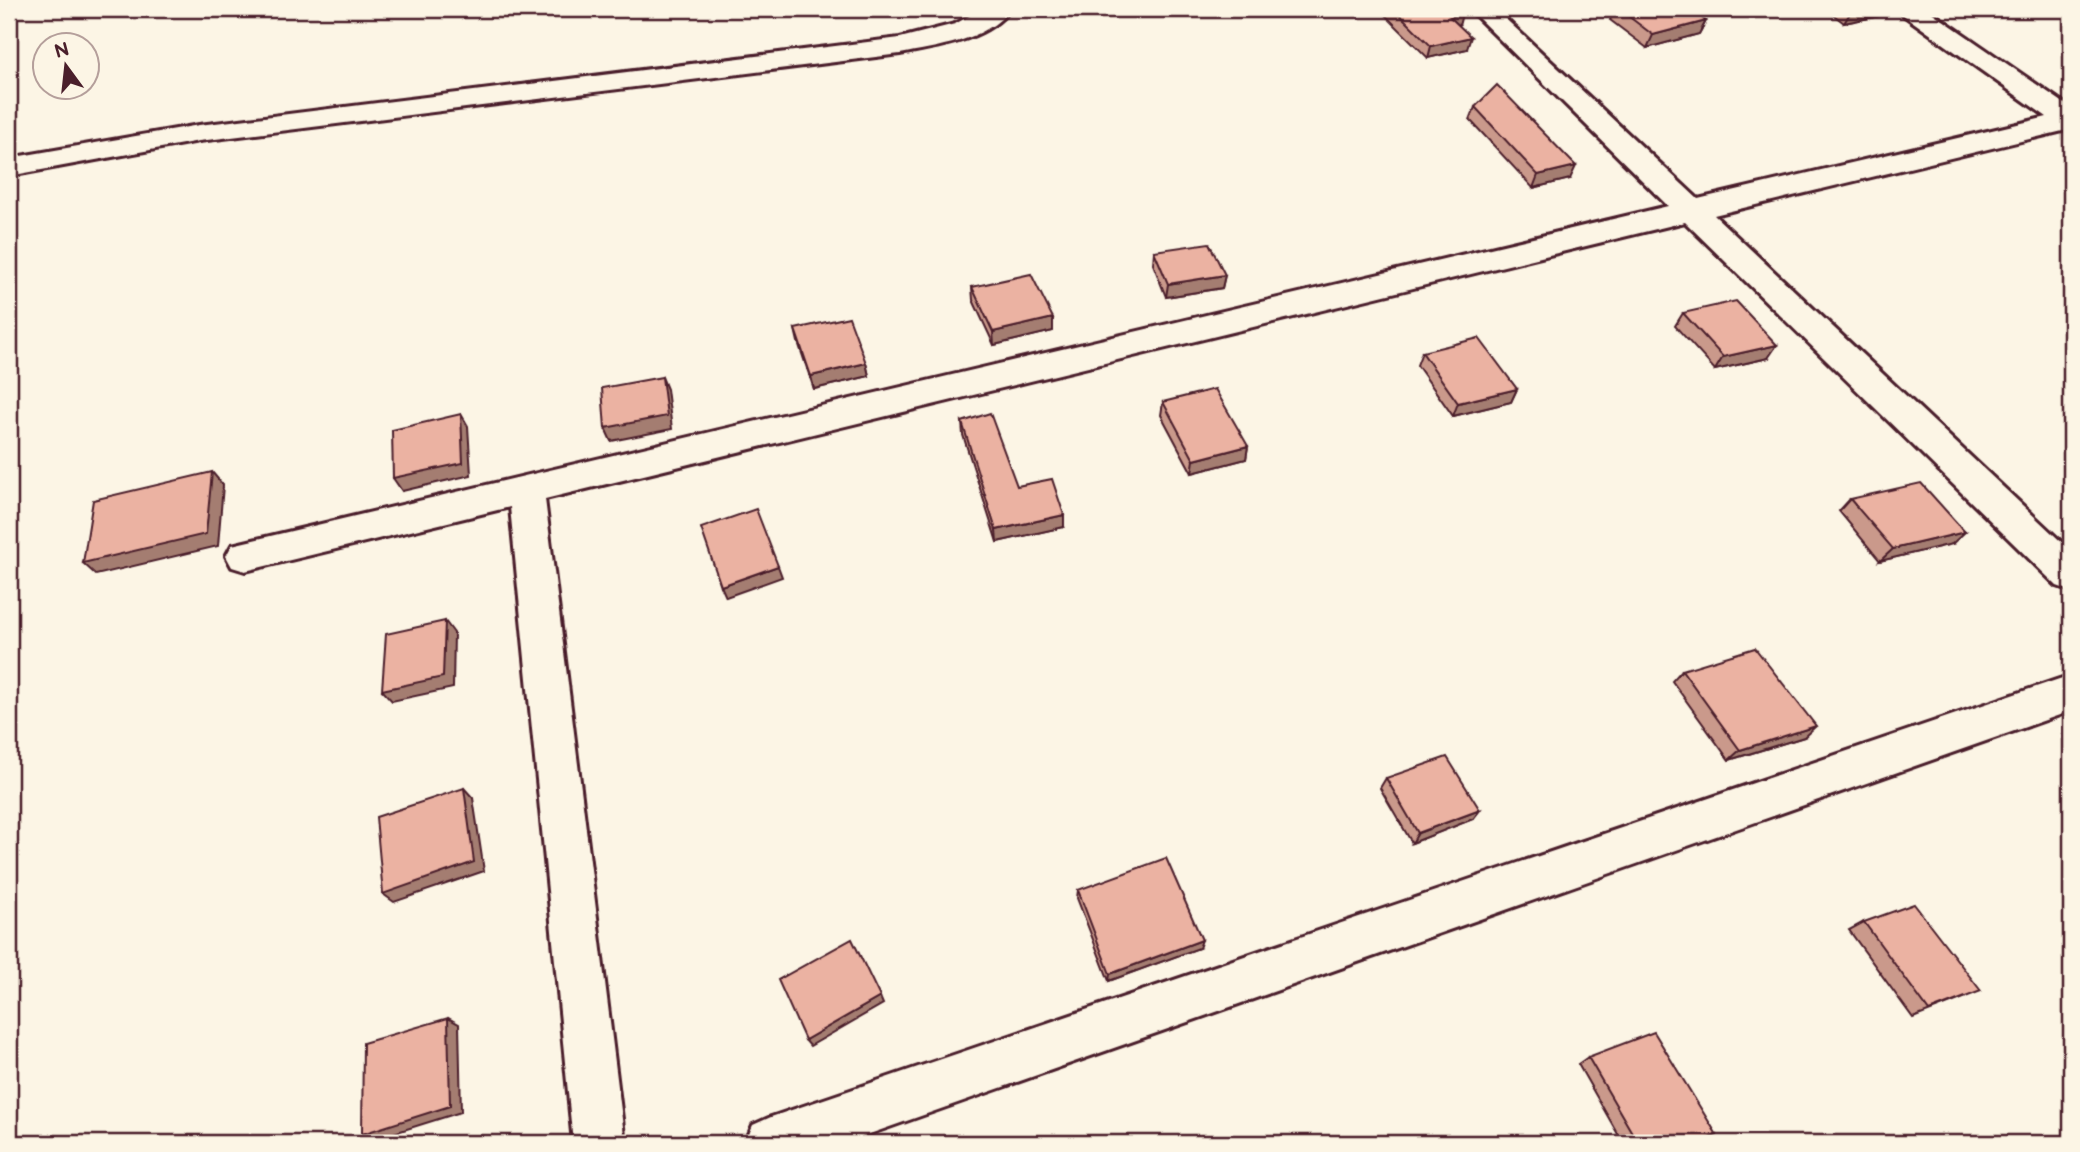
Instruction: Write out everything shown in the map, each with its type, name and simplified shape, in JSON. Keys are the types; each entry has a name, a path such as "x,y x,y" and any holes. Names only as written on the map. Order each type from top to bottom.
{"street":[{"path":"9,167 251,126 900,46 950,35 990,16 997,9"},
{"path":"1481,9 2071,575"},
{"path":"1911,9 2071,120"},
{"path":"245,556 2071,120"},
{"path":"526,489 599,1143"},
{"path":"771,1143 2071,693"}],"building":[{"path":"1394,9 1457,9 1462,14 1450,17 1471,37 1431,46"},
{"path":"1619,9 1689,9 1706,21 1653,35"},
{"path":"1497,85 1576,166 1538,175 1475,107"},
{"path":"1209,243 1225,275 1168,284 1154,251"},
{"path":"1031,274 1053,318 993,332 972,287"},
{"path":"1736,301 1777,345 1723,357 1683,313"},
{"path":"849,317 866,363 811,376 795,329"},
{"path":"1479,338 1517,389 1458,403 1422,352"},
{"path":"662,377 667,416 605,428 602,388"},
{"path":"1215,389 1248,446 1194,460 1163,402"},
{"path":"990,413 1017,486 1052,479 1064,515 996,530 962,422"},
{"path":"461,414 463,463 393,478 392,430"},
{"path":"212,472 206,534 83,563 93,500"},
{"path":"1921,483 1965,532 1893,549 1850,499"},
{"path":"756,509 778,566 721,586 701,528"},
{"path":"445,621 443,677 382,690 386,634"},
{"path":"1755,648 1816,726 1740,750 1682,670"},
{"path":"1447,757 1480,810 1418,833 1386,778"},
{"path":"464,788 474,862 383,894 376,817"},
{"path":"1166,858 1202,940 1110,974 1078,890"},
{"path":"1914,904 1981,991 1929,1011 1864,922"},
{"path":"852,939 880,997 805,1040 778,980"},
{"path":"448,1018 450,1106 362,1134 363,1043"},
{"path":"1654,1032 1717,1135 1696,1143 1638,1143 1588,1057"}]}
